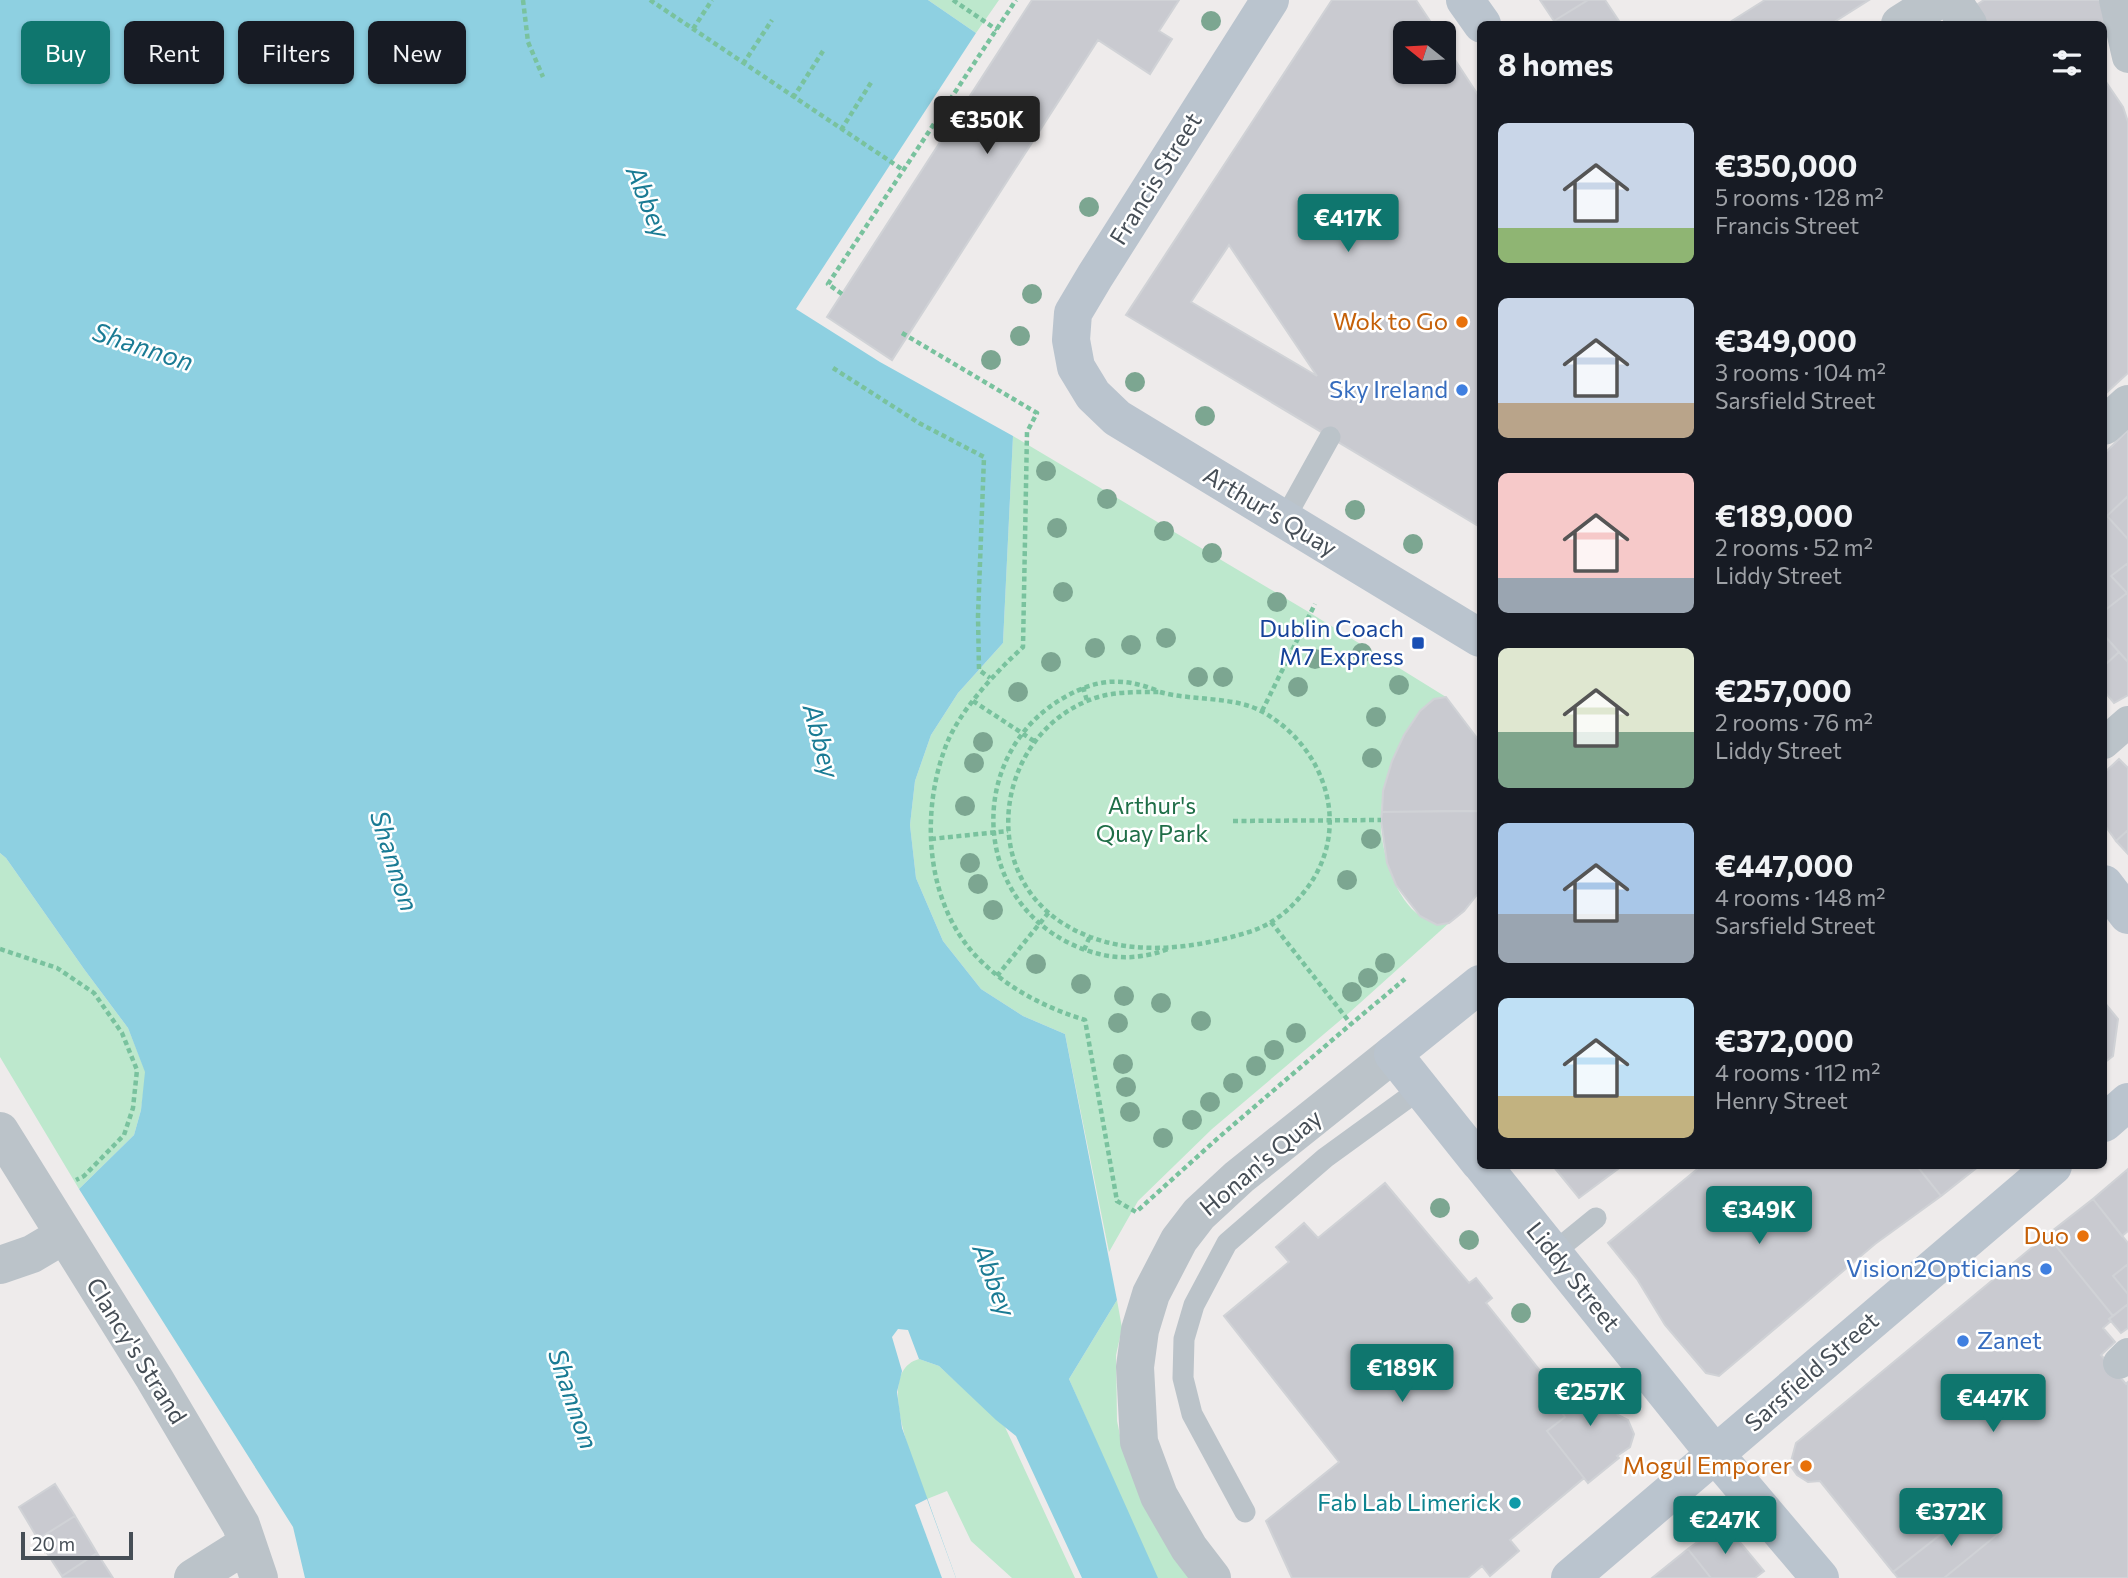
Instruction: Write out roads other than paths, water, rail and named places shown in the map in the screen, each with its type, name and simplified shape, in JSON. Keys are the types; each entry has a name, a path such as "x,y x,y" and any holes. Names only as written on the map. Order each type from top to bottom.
{"main road":[{"name":"Francis Street","path":"1076,367 1071,340 1073,313 1270,0"},
{"path":"1465,0 1480,21"},
{"name":"Arthur's Quay","path":"1076,367 1093,395 1117,418 1477,636"},
{"path":"2107,888 2128,915"},
{"name":"Honan's Quay","path":"1393,1054 1477,986"},
{"name":"Liddy Street","path":"1393,1054 1477,1158"},
{"path":"2107,1120 2128,1102"},
{"name":"Liddy Street","path":"1486,1169 1716,1454 1820,1578"},
{"name":"Sarsfield Street","path":"1570,1578 2049,1169"}],"street":[{"path":"1905,21 1938,0"},
{"path":"1952,0 1966,21"},
{"path":"2115,0 2128,57"},
{"path":"2107,423 2128,404"},
{"path":"2107,740 2128,722"},
{"name":"Honan's Quay","path":"1212,1578 1189,1548 1159,1496 1139,1442 1135,1367 1140,1330 1151,1294 1179,1240 1199,1214 1239,1177 1393,1054"},
{"name":"Clancy's Strand","path":"0,1131 161,1389 241,1525 253,1561"},
{"path":"0,1265 32,1254 64,1236"},
{"path":"192,1578 253,1561"}],"lane":[{"path":"1284,520 1330,437"},
{"path":"1245,1512 1192,1415 1183,1378 1184,1339 1194,1305 1227,1243 1325,1158 1420,1089"},
{"path":"1553,1253 1596,1218"}],"water":[{"path":"0,0 928,0 976,33 796,309 880,362 1013,436 1003,643 958,693 931,735 915,781 910,825 916,878 943,941 981,989 1023,1016 1065,1034 1117,1300 1069,1379 1158,1578 1082,1578 1016,1436 939,1366 919,1359 908,1330 898,1329 892,1337 902,1371 897,1392 902,1428 956,1578 305,1578 293,1527 79,1189 134,1135 141,1110 145,1072 128,1028 0,853"}],"place":[{"name":"Wok to Go","path":"1462,322"},
{"name":"Sky Ireland","path":"1462,390"},
{"name":"Dublin Coach M7 Express","path":"1418,643"},
{"name":"Duo","path":"2083,1236"},
{"name":"Vision2Opticians","path":"2046,1269"},
{"name":"Zanet","path":"1963,1341"},
{"name":"Mogul Emporer","path":"1806,1466"},
{"name":"Fab Lab Limerick","path":"1515,1503"}],"water label":[{"name":"Abbey","path":"648,202"},
{"name":"Shannon","path":"143,347"},
{"name":"Abbey","path":"821,741"},
{"name":"Shannon","path":"394,861"},
{"name":"Abbey","path":"994,1280"},
{"name":"Shannon","path":"573,1399"}],"park label":[{"name":"Arthur's Quay Park","path":"1152,820"}]}
